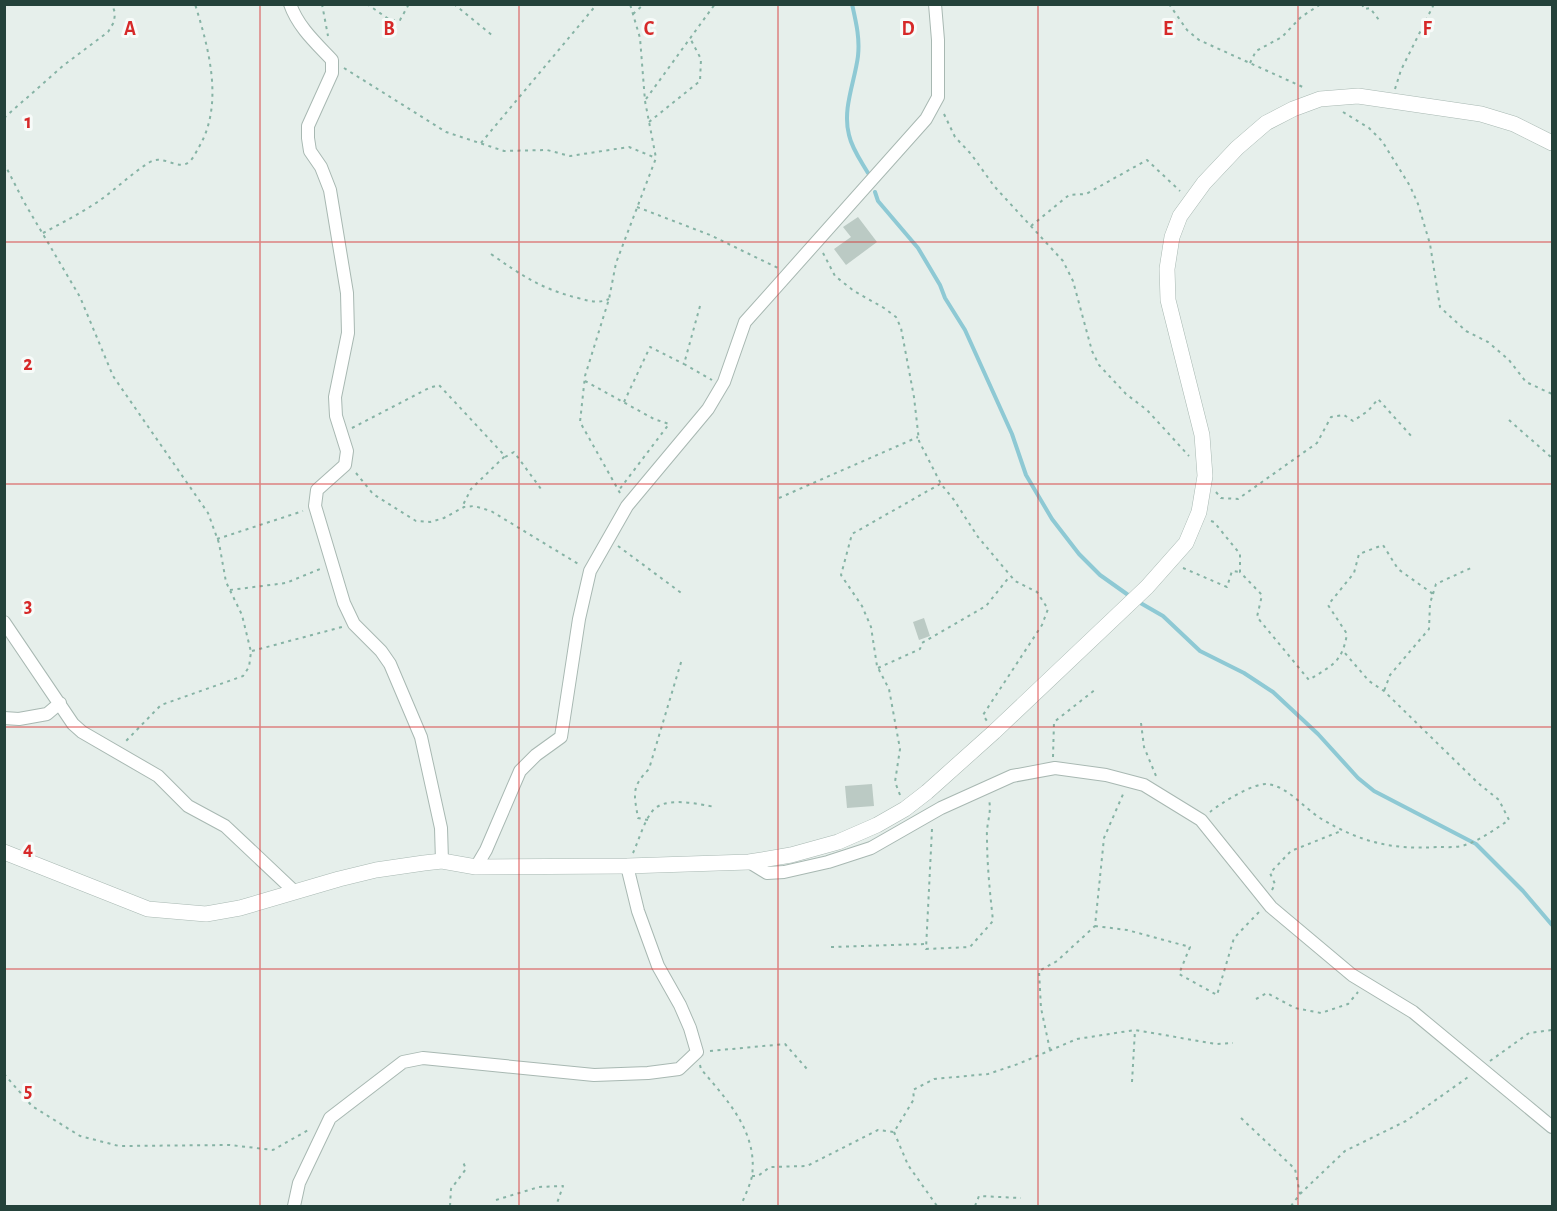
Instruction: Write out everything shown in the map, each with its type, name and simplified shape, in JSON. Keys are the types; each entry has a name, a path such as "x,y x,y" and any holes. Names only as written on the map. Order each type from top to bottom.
{"street":[{"path":"290,4 295,18 333,60 332,73 308,126 308,138 310,151 321,167 330,190 347,293 348,333 335,397 336,416 347,451 345,465 317,490 315,507 344,603 354,624 381,651 390,664 421,737 441,828 442,861"},
{"path":"476,867 486,850 520,771 536,755 561,738 579,619 590,571 627,506 708,409 722,386 745,322 926,119 938,97 938,40 935,4"},
{"path":"4,852 148,909 206,915 240,908 376,870 442,861 476,867 749,862 791,855 838,842 877,825 905,809 994,732 1147,587 1185,543 1197,517 1205,476 1202,435 1168,300 1167,269 1172,237 1180,216 1204,183 1237,148 1266,123 1293,109 1320,99 1358,96 1480,114 1514,124 1552,143"},
{"path":"4,622 82,732 158,776 198,813 225,826 295,892"},
{"path":"4,718 19,719 47,714 60,703"},
{"path":"749,862 767,873 784,872 828,862 871,848 933,812 1012,776 1053,769 1106,775 1144,784 1201,820 1268,903 1352,975 1413,1012 1552,1127"},
{"path":"294,1206 300,1183 330,1118 404,1062 423,1058 594,1075 648,1073 679,1069 697,1052 680,1005 658,966 638,911 627,866"}],"path":[{"path":"4,118 64,65 108,32 114,22 115,13 112,4"},
{"path":"43,233 98,201 152,161 167,160 176,165 191,161 204,138 213,105 213,84 195,4"},
{"path":"322,4 328,38"},
{"path":"367,4 390,20 400,20 409,4"},
{"path":"454,4 493,36"},
{"path":"481,143 597,4"},
{"path":"627,506 580,422 585,381 609,299 616,263 656,158 645,101 640,38 630,4"},
{"path":"633,14 644,4"},
{"path":"645,101 715,4"},
{"path":"1169,4 1187,30 1200,40 1304,87 1320,99"},
{"path":"1250,63 1256,51 1282,37 1301,17 1321,4"},
{"path":"1362,4 1364,9 1370,8 1379,20"},
{"path":"1391,100 1401,70 1434,4"},
{"path":"649,122 700,81 701,59 690,39"},
{"path":"333,60 446,132 504,151 547,150 570,156 629,147 656,158"},
{"path":"938,97 955,137 971,154 994,186 1063,261 1073,281 1092,351 1099,365 1126,394 1147,410 1169,432 1190,458"},
{"path":"1340,111 1369,128 1382,141 1410,186 1430,244 1440,307 1466,331 1488,342 1509,360 1526,382 1552,394"},
{"path":"1030,226 1069,195 1086,194 1148,160 1191,202"},
{"path":"4,163 24,202 80,297 113,376 208,513 217,539 226,582 242,615 251,652 249,667 243,676 161,705 117,751"},
{"path":"637,207 710,235 789,273"},
{"path":"813,247 824,254 835,276 854,291 896,317 901,328 914,397 918,436 944,490 954,500 978,537 1010,576 1037,592 1048,609 1042,625 983,715 994,732"},
{"path":"491,254 526,278 552,292 599,303 609,299"},
{"path":"684,364 700,306"},
{"path":"624,402 650,347 722,386"},
{"path":"585,381 654,419 669,424 618,491"},
{"path":"342,434 429,388 439,385 505,456 502,459"},
{"path":"1205,476 1221,498 1238,499 1317,443 1331,417 1344,415 1353,421 1368,411 1378,399 1413,438"},
{"path":"1509,420 1552,458"},
{"path":"779,498 894,449 918,436"},
{"path":"461,509 471,489 502,459 514,452 541,489"},
{"path":"345,465 355,471 373,494 416,521 430,522 474,506 491,511 590,571"},
{"path":"905,809 895,782 900,749 889,688 878,668 871,627 862,606 841,575 852,534 941,484"},
{"path":"217,539 315,507"},
{"path":"1197,517 1214,522 1240,554 1240,572"},
{"path":"609,538 684,595"},
{"path":"1169,562 1227,587 1232,571 1240,572 1262,595 1257,617 1309,680 1333,664 1344,652 1347,634 1328,605 1354,573 1359,554 1383,545 1398,569 1433,594"},
{"path":"230,590 286,583 332,564"},
{"path":"1384,691 1390,675 1429,628 1430,603 1436,584 1473,567"},
{"path":"878,668 920,649 922,643 986,606 1010,576"},
{"path":"251,652 354,624"},
{"path":"1201,820 1218,806 1264,783 1278,786 1319,817 1343,831 1368,842 1394,847 1464,846 1484,837 1509,820 1499,800 1478,783 1384,691 1369,681 1344,652"},
{"path":"648,820 638,818 633,792 639,779 649,769 682,659"},
{"path":"1053,769 1054,722 1096,689"},
{"path":"1141,723 1144,747 1156,773 1153,791"},
{"path":"1050,1050 1041,1008 1039,971 1057,962 1095,926 1104,838 1129,781"},
{"path":"933,812 924,944 926,949 970,947 993,921 987,833 991,809 987,786"},
{"path":"627,866 651,811 661,805 679,801 715,807"},
{"path":"1095,926 1127,930 1190,946 1179,974 1217,995 1234,939 1268,903 1275,884 1270,873 1291,851 1343,831"},
{"path":"831,947 924,944"},
{"path":"1256,999 1267,993 1295,1008 1321,1012 1348,1004 1365,983"},
{"path":"1132,1082 1135,1030"},
{"path":"894,1132 914,1099 913,1090 934,1079 988,1074 1077,1039 1135,1030 1216,1044 1233,1043"},
{"path":"1292,1206 1300,1194 1345,1151 1406,1121 1529,1033 1552,1030"},
{"path":"741,1206 752,1176 751,1141 731,1105 701,1069 697,1052 785,1044 807,1069"},
{"path":"4,1074 32,1106 80,1136 119,1146 230,1145 273,1150 330,1118"},
{"path":"1241,1118 1296,1169 1300,1194"},
{"path":"752,1176 758,1176 770,1167 807,1166 878,1130 894,1132"},
{"path":"894,1132 908,1165 937,1206"},
{"path":"450,1206 451,1189 466,1168 463,1162"},
{"path":"496,1200 539,1187 563,1186 556,1206"},
{"path":"975,1206 979,1196 1021,1198"}],"building":[{"path":"858,217 877,242 846,265 834,249 851,237 843,227"},
{"path":"924,618 930,636 919,640 913,622"},
{"path":"872,784 874,806 847,808 845,786"}],"waterway":[{"path":"852,4 858,49 848,105 847,125 852,145 868,173"},
{"path":"875,192 878,201 918,248 965,330 1012,434 1026,475 1052,519 1079,554 1100,575 1131,597"},
{"path":"1137,601 1163,616 1200,651 1244,673 1273,692 1318,734 1358,778 1374,791 1476,844 1523,891 1552,925"}]}
